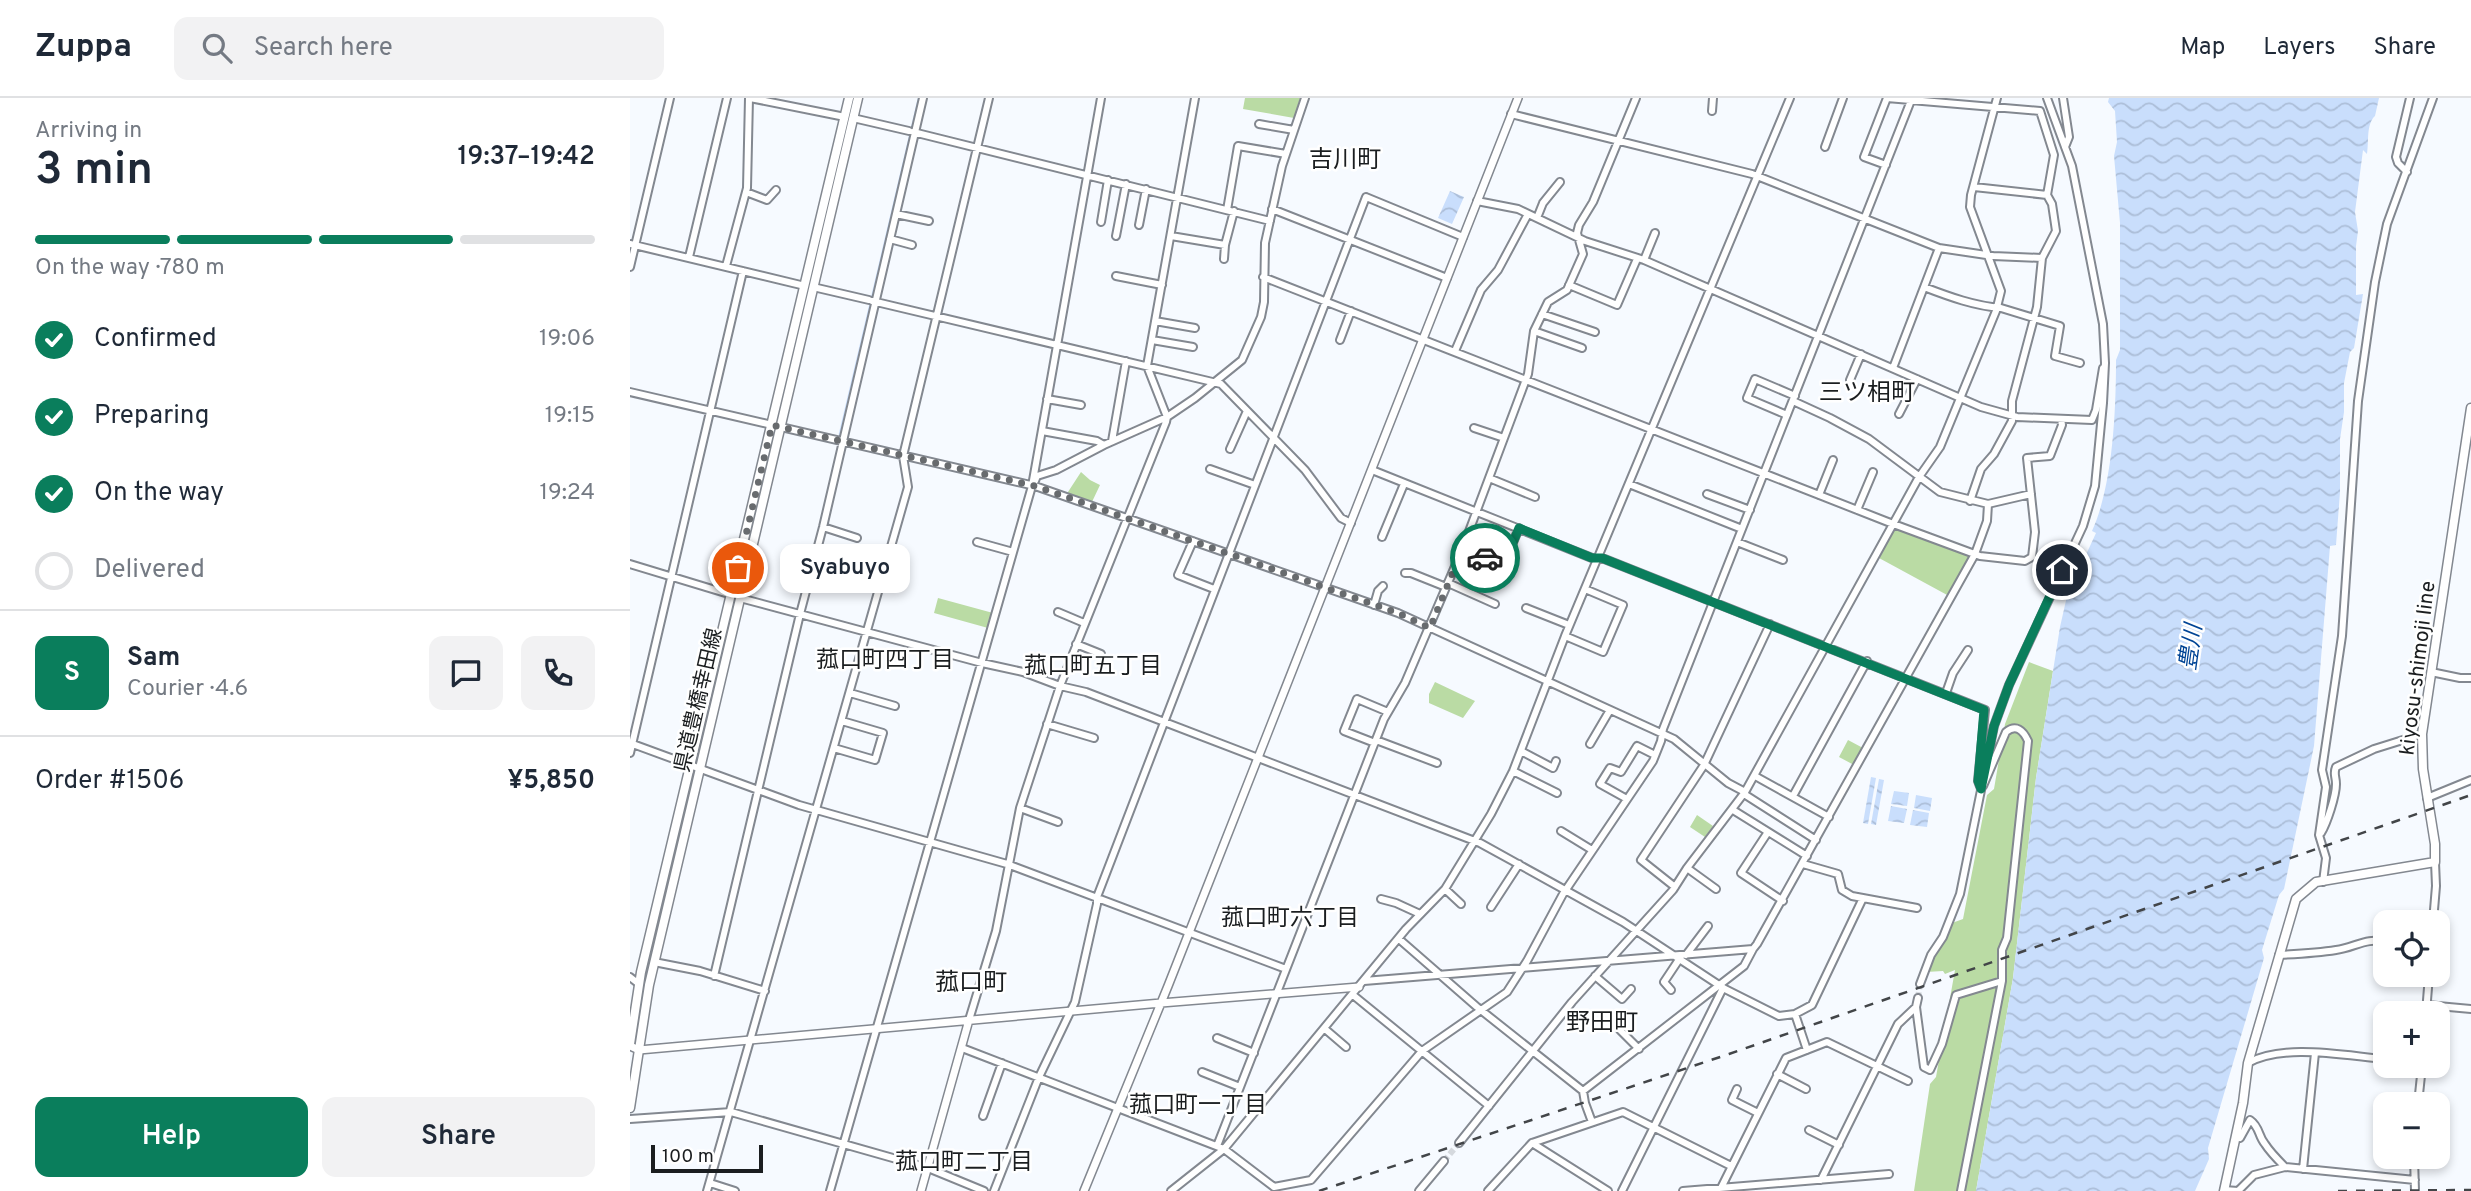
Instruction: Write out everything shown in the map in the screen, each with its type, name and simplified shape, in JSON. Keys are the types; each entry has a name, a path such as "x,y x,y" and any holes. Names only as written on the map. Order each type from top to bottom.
{"main road":[{"name":"県道豊橋幸田線","path":"849,98 849,117"},
{"name":"県道豊橋幸田線","path":"632,1049 644,1009 696,767 849,117 858,98"},
{"name":"kiyosu-shimoji line","path":"2435,862 2435,844 2423,769 2422,734 2471,408"},
{"name":"県道豊橋幸田線","path":"630,1108 632,1049 639,984 696,767"},
{"path":"2224,1190 2244,1103 2248,1063 2296,899 2316,882 2435,862"}],"street":[{"path":"630,267 633,245 670,98"},
{"path":"689,257 727,98"},
{"path":"726,266 746,192 750,98 785,102 849,117 1270,221"},
{"path":"714,976 823,527 872,301 896,214 912,132 923,98"},
{"path":"708,1191 908,487 903,456 989,98"},
{"path":"830,1191 1032,486 1101,98"},
{"path":"921,1191 996,931 1007,863 1020,808 1060,685 1167,417 1147,366 1195,98"},
{"path":"1032,486 1037,477 1167,417 1242,360 1261,317 1264,302 1265,243 1286,154 1304,98"},
{"path":"1084,1191 1189,933 1518,98"},
{"path":"1220,1147 1240,1087 1375,741 1405,683 1462,550 1526,380 1534,331 1548,302 1567,290 1583,254 1577,233 1579,225 1593,202 1636,98"},
{"path":"1712,111 1713,98"},
{"path":"1171,1191 1220,1147 1325,1029 1420,914 1446,889 1475,841 1513,771 1569,625 1790,98"},
{"path":"1825,147 1843,98"},
{"path":"1886,165 1864,157 1887,98 2040,111 2054,155 2047,195 2052,204 2056,231 2042,258 2035,318 2012,401 2012,421 1981,469 1970,500"},
{"path":"1459,1143 1595,976 1675,887 1745,793 1893,523 1940,447 2001,291 1970,208 1997,98"},
{"path":"1920,984 1960,894 1994,726 2009,685 2089,509 2095,486 2105,363 2101,303 2072,166 2047,98"},
{"path":"2063,98 2069,137 2065,146"},
{"path":"2407,172 2396,157 2410,98"},
{"path":"2323,882 2326,858 2319,835 2326,787 2322,770 2342,636 2358,401 2375,282 2387,224 2433,98"},
{"path":"962,1048 1220,1147 1273,1187 1311,1180 1422,1051 1507,992 1566,890 1655,755 1912,99"},
{"path":"1511,114 1757,176 1939,248 1987,255 2042,258"},
{"path":"1259,124 1294,130"},
{"path":"1224,259 1238,146 1286,154"},
{"path":"1101,222 1108,180"},
{"path":"1537,218 1543,203 1560,183"},
{"path":"1116,236 1126,184"},
{"path":"1974,187 2047,195"},
{"path":"1139,225 1146,189"},
{"path":"746,192 767,200 776,190"},
{"path":"994,1191 1040,1076 1071,1011 1097,897 1366,197 1463,237"},
{"path":"1477,201 1507,206 1579,239 1641,259 1981,407 2011,416 2088,420 2094,417 2101,371 2105,363"},
{"path":"1272,209 1447,278"},
{"path":"896,214 929,221"},
{"path":"1455,351 1481,290 1498,270 1528,214"},
{"path":"1569,285 1617,306 1655,233"},
{"path":"1171,236 1225,245"},
{"path":"890,239 912,245"},
{"path":"633,245 1216,382 1274,437 1311,476 1341,518 1351,523"},
{"path":"1893,368 1939,248"},
{"path":"630,753 743,271"},
{"path":"1116,276 1162,285"},
{"path":"1263,276 1975,554 2025,561 2032,557 2035,532 2028,458 2050,456 2062,425 2061,419"},
{"path":"1924,288 1955,299 2060,326 2056,356 2080,363"},
{"path":"1340,340 1351,311"},
{"path":"1542,314 1595,332"},
{"path":"1156,321 1195,328"},
{"path":"1534,331 1583,348"},
{"path":"1152,340 1193,347"},
{"path":"1850,380 1861,355"},
{"path":"1112,441 1126,361"},
{"path":"1787,415 1747,398 1755,379 1869,439 1940,492 1988,504 2031,494"},
{"path":"1899,414 1917,379"},
{"path":"630,392 1032,486 1374,605 1674,739 1704,765 1816,840"},
{"path":"1047,398 1082,405"},
{"path":"1230,449 1247,411"},
{"path":"1474,428 1504,439"},
{"path":"1042,431 1097,441 1104,445"},
{"path":"1819,495 1833,460"},
{"path":"1210,469 1255,485"},
{"path":"1372,470 1984,710 1978,781 1981,789"},
{"path":"1857,510 1873,472"},
{"path":"1489,478 1535,497"},
{"path":"1382,537 1404,484"},
{"path":"1629,484 1742,530"},
{"path":"1707,494 1750,510"},
{"path":"1583,1091 1721,987 1744,966 1783,901 1975,554 1987,521 1988,504"},
{"path":"823,527 857,538"},
{"path":"1462,550 1504,564 1519,528"},
{"path":"1193,541 1178,575 1214,589"},
{"path":"977,542 1013,552"},
{"path":"1737,542 1783,560"},
{"path":"630,564 800,614 982,663 1034,674 1475,841 1681,956 1721,987 1779,1016 1795,1014 1812,1004 1863,898"},
{"path":"1405,573 1447,585 1495,604"},
{"path":"1374,605 1382,586"},
{"path":"1565,636 1603,652 1623,605 1585,589"},
{"path":"1526,608 1569,625"},
{"path":"1058,612 1084,623"},
{"path":"1675,887 1641,860 1704,765 1770,624"},
{"path":"1076,645 1101,654"},
{"path":"1946,693 1953,673 1968,650"},
{"path":"1793,796 1867,662"},
{"path":"2431,672 2471,678"},
{"path":"850,693 895,706"},
{"path":"1388,712 1357,699 1345,731 1437,763"},
{"path":"1590,744 1610,710"},
{"path":"834,748 875,760 883,733 842,721"},
{"path":"1047,724 1094,738"},
{"path":"1961,1191 2002,981 2002,950 2007,938 2028,741 2017,728 2006,732 1986,784 1981,789"},
{"path":"2319,835 2326,826 2336,785 2333,773 2336,767 2374,749 2422,734"},
{"path":"631,743 816,809 1007,863 1286,969"},
{"path":"1627,799 1600,784 1610,768 1622,772 1637,746 1655,755"},
{"path":"1521,751 1553,768 1556,761"},
{"path":"1513,771 1557,793"},
{"path":"1755,776 1829,817"},
{"path":"2427,798 2471,780"},
{"path":"1020,808 1058,822"},
{"path":"1733,810 1807,856"},
{"path":"1561,831 1592,850"},
{"path":"1768,832 1741,873 1783,901"},
{"path":"2434,910 2435,862"},
{"path":"1491,907 1519,864"},
{"path":"1803,864 1838,874 1844,892 1917,908"},
{"path":"1687,868 1716,889"},
{"path":"1446,889 1461,904"},
{"path":"1381,899 1420,914"},
{"path":"1671,990 1664,982 1681,956 1707,926"},
{"path":"1399,939 1482,1011 1583,1091 1592,1122"},
{"path":"2279,955 2339,950 2373,941"},
{"path":"632,1049 1753,949"},
{"path":"654,962 765,991"},
{"path":"1595,976 1622,999 1631,989"},
{"path":"630,977 639,984"},
{"path":"1918,998 1916,1007 1924,1067 1930,1070 1942,1044 1956,995 2002,981"},
{"path":"1622,1191 1721,987"},
{"path":"1353,995 1489,1106"},
{"path":"1821,1180 1901,1020 1916,1007"},
{"path":"2450,1007 2471,1009"},
{"path":"1795,1014 1807,1050"},
{"path":"1325,1029 1346,1047"},
{"path":"1620,1030 1639,1049"},
{"path":"1217,1038 1254,1053"},
{"path":"1721,1188 1786,1058 1827,1042 1908,1081"},
{"path":"2303,1169 2315,1053"},
{"path":"2248,1063 2277,1054 2315,1053 2373,1058"},
{"path":"983,1116 1002,1063"},
{"path":"1202,1072 1240,1087"},
{"path":"1777,1074 1806,1088"},
{"path":"1737,1089 1732,1100 1758,1113"},
{"path":"1488,1191 1532,1143 1623,1111 1731,1166"},
{"path":"630,1119 731,1112 928,1168 984,1191"},
{"path":"2236,1135 2240,1138 2250,1120 2253,1121 2258,1126 2263,1142 2284,1167"},
{"path":"1809,1130 1839,1144"},
{"path":"1532,1143 1608,1191"},
{"path":"1419,1191 1444,1161"},
{"path":"2224,1190 2238,1191 2253,1175 2284,1167 2415,1180"},
{"path":"2415,1169 2415,1191"},
{"path":"1684,1191 1889,1174"},
{"path":"710,1183 735,1191"}],"green space":[{"path":"1245,98 1300,98 1294,118 1243,109"},
{"path":"1081,472 1100,485 1091,504 1066,495"},
{"path":"1895,527 1968,556 1969,559 1949,596 1879,558"},
{"path":"938,598 993,613 988,628 934,613"},
{"path":"2029,662 2053,671 2036,778 2013,978 1976,1191 1914,1191 1930,1084 1936,1077 1955,970 1945,974 1943,971 1926,972 1952,923 1963,919 1987,795 1994,789 2005,724"},
{"path":"1435,682 1475,701 1463,718 1429,703 1429,694"},
{"path":"1848,740 1863,748 1854,765 1839,757"},
{"path":"1697,815 1713,826 1705,837 1690,827"}],"water":[{"name":"豊川","path":"2109,98 2379,98 2369,128 2367,154 2363,150 2355,212 2358,231 2356,295 2363,294 2354,348 2350,352 2344,383 2336,545 2330,546 2314,746 2284,889 2279,895 2262,950 2264,958 2208,1148 2209,1159 2195,1191 1976,1191 2013,978 2036,778 2060,627 2067,596 2096,533 2092,531 2105,492 2112,447 2116,360 2120,350 2120,223 2114,156 2117,142 2115,111 2108,102"},
{"path":"1450,191 1464,197 1452,224 1438,218"},
{"path":"1871,777 1876,778 1868,824 1863,823"},
{"path":"1879,779 1884,780 1876,825 1871,824"},
{"path":"1894,791 1909,793 1907,806 1891,804"},
{"path":"1916,795 1932,798 1930,811 1914,808"},
{"path":"1891,806 1907,809 1904,823 1888,821"},
{"path":"1913,810 1929,813 1927,827 1910,825"}],"waterway":[{"path":"840,434 919,98"}],"tunnel":[{"path":"1918,998 1920,984"},
{"path":"1444,1161 1459,1143"}],"railway":[{"path":"1319,1191 1729,1054 2471,795"},
{"path":"2338,1191 2471,1190"}],"way so far":[{"path":"738,568 772,425 1035,486 1398,613 1430,628 1462,550 1485,558"}],"place":[{"name":"Syabuyo","path":"738,568"}],"district":[{"name":"吉川町","path":"1345,159"},
{"name":"三ツ相町","path":"1867,392"},
{"name":"菰口町四丁目","path":"885,659"},
{"name":"菰口町五丁目","path":"1093,665"},
{"name":"菰口町六丁目","path":"1290,917"},
{"name":"菰口町","path":"971,982"},
{"name":"野田町","path":"1602,1022"},
{"name":"菰口町一丁目","path":"1198,1104"},
{"name":"菰口町二丁目","path":"964,1161"}],"route":[{"path":"1485,558 1504,564 1519,528 1592,558 1602,558 1984,710 1978,781 1981,789 1994,726 2009,685 2062,570"}]}
